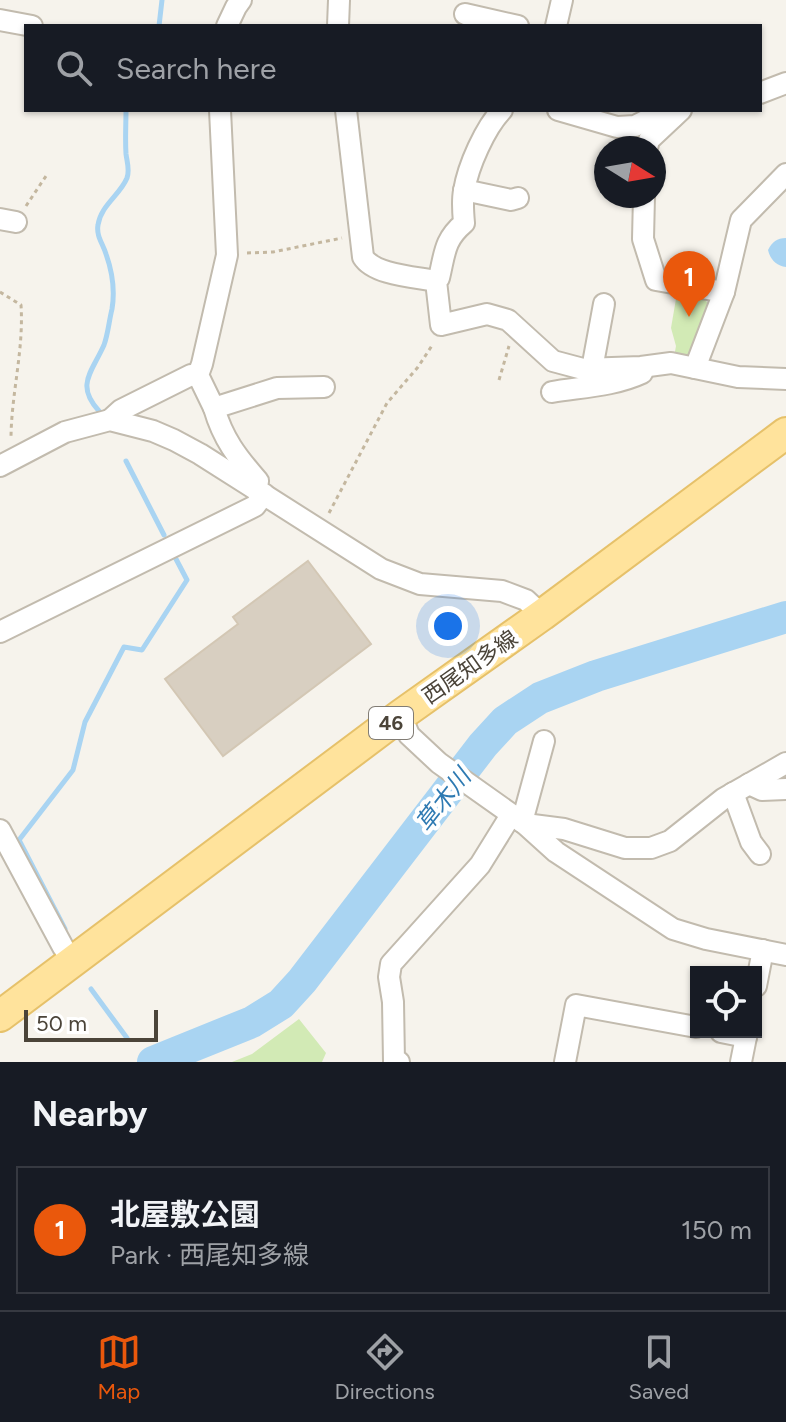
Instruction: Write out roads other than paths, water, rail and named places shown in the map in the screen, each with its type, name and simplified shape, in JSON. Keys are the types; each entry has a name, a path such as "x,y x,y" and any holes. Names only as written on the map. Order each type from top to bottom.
{"main road":[{"name":"西尾知多線","path":"0,1016 401,715 542,615 786,433"}],"street":[{"path":"228,24 241,0"},
{"path":"338,24 339,0"},
{"path":"556,24 562,0"},
{"path":"465,13 510,24"},
{"path":"0,20 24,24"},
{"path":"762,92 786,83"},
{"path":"0,632 255,506 260,492 258,481 226,440 198,375 227,251 220,112"},
{"path":"346,112 363,257 368,264 390,272 436,281"},
{"path":"500,112 483,138 464,190 464,223 452,233 436,281 441,325 487,314 508,320 553,361 583,369 671,363 738,377 786,379"},
{"path":"565,112 617,127 635,126 659,114 677,114"},
{"path":"653,136 677,114"},
{"path":"695,368 724,292 741,220 786,174"},
{"path":"464,190 511,200 518,198"},
{"path":"644,208 643,239 656,280 724,292"},
{"path":"592,369 604,304"},
{"path":"552,392 629,379 650,370 651,366"},
{"path":"6,463 65,432 110,420 121,410 191,375 198,375"},
{"path":"214,408 277,388 324,387"},
{"path":"110,420 174,440 381,569 420,584 502,591 526,600 542,615"},
{"path":"401,715 409,735 439,763 519,820 556,852 673,929 786,955"},
{"path":"399,1062 394,1061 393,1002 389,977 391,964 519,820 544,741"},
{"path":"519,820 564,829 625,848 651,848 670,841 723,799 786,763"},
{"path":"741,789 786,789"},
{"path":"741,789 751,842 760,854"},
{"path":"2,840 73,961"},
{"path":"760,966 763,950"},
{"path":"565,1062 576,1005 690,1026"},
{"path":"741,1062 746,1038"}],"water":[{"path":"786,238 786,267 774,262 768,250 775,241"}],"waterway":[{"path":"159,24 162,0"},
{"path":"99,411 88,394 87,386 104,345 113,295 110,267 98,225 103,212 128,175 126,112"},
{"path":"126,461 164,535"},
{"path":"65,929 19,840 73,770 85,722 124,647 142,650 187,580 176,559"},
{"name":"草木川","path":"153,1062 252,1022 281,1004 505,721 540,698 596,676 786,617"},
{"path":"91,989 127,1038"}],"place":[{"name":"北屋敷公園","path":"689,317"}]}
